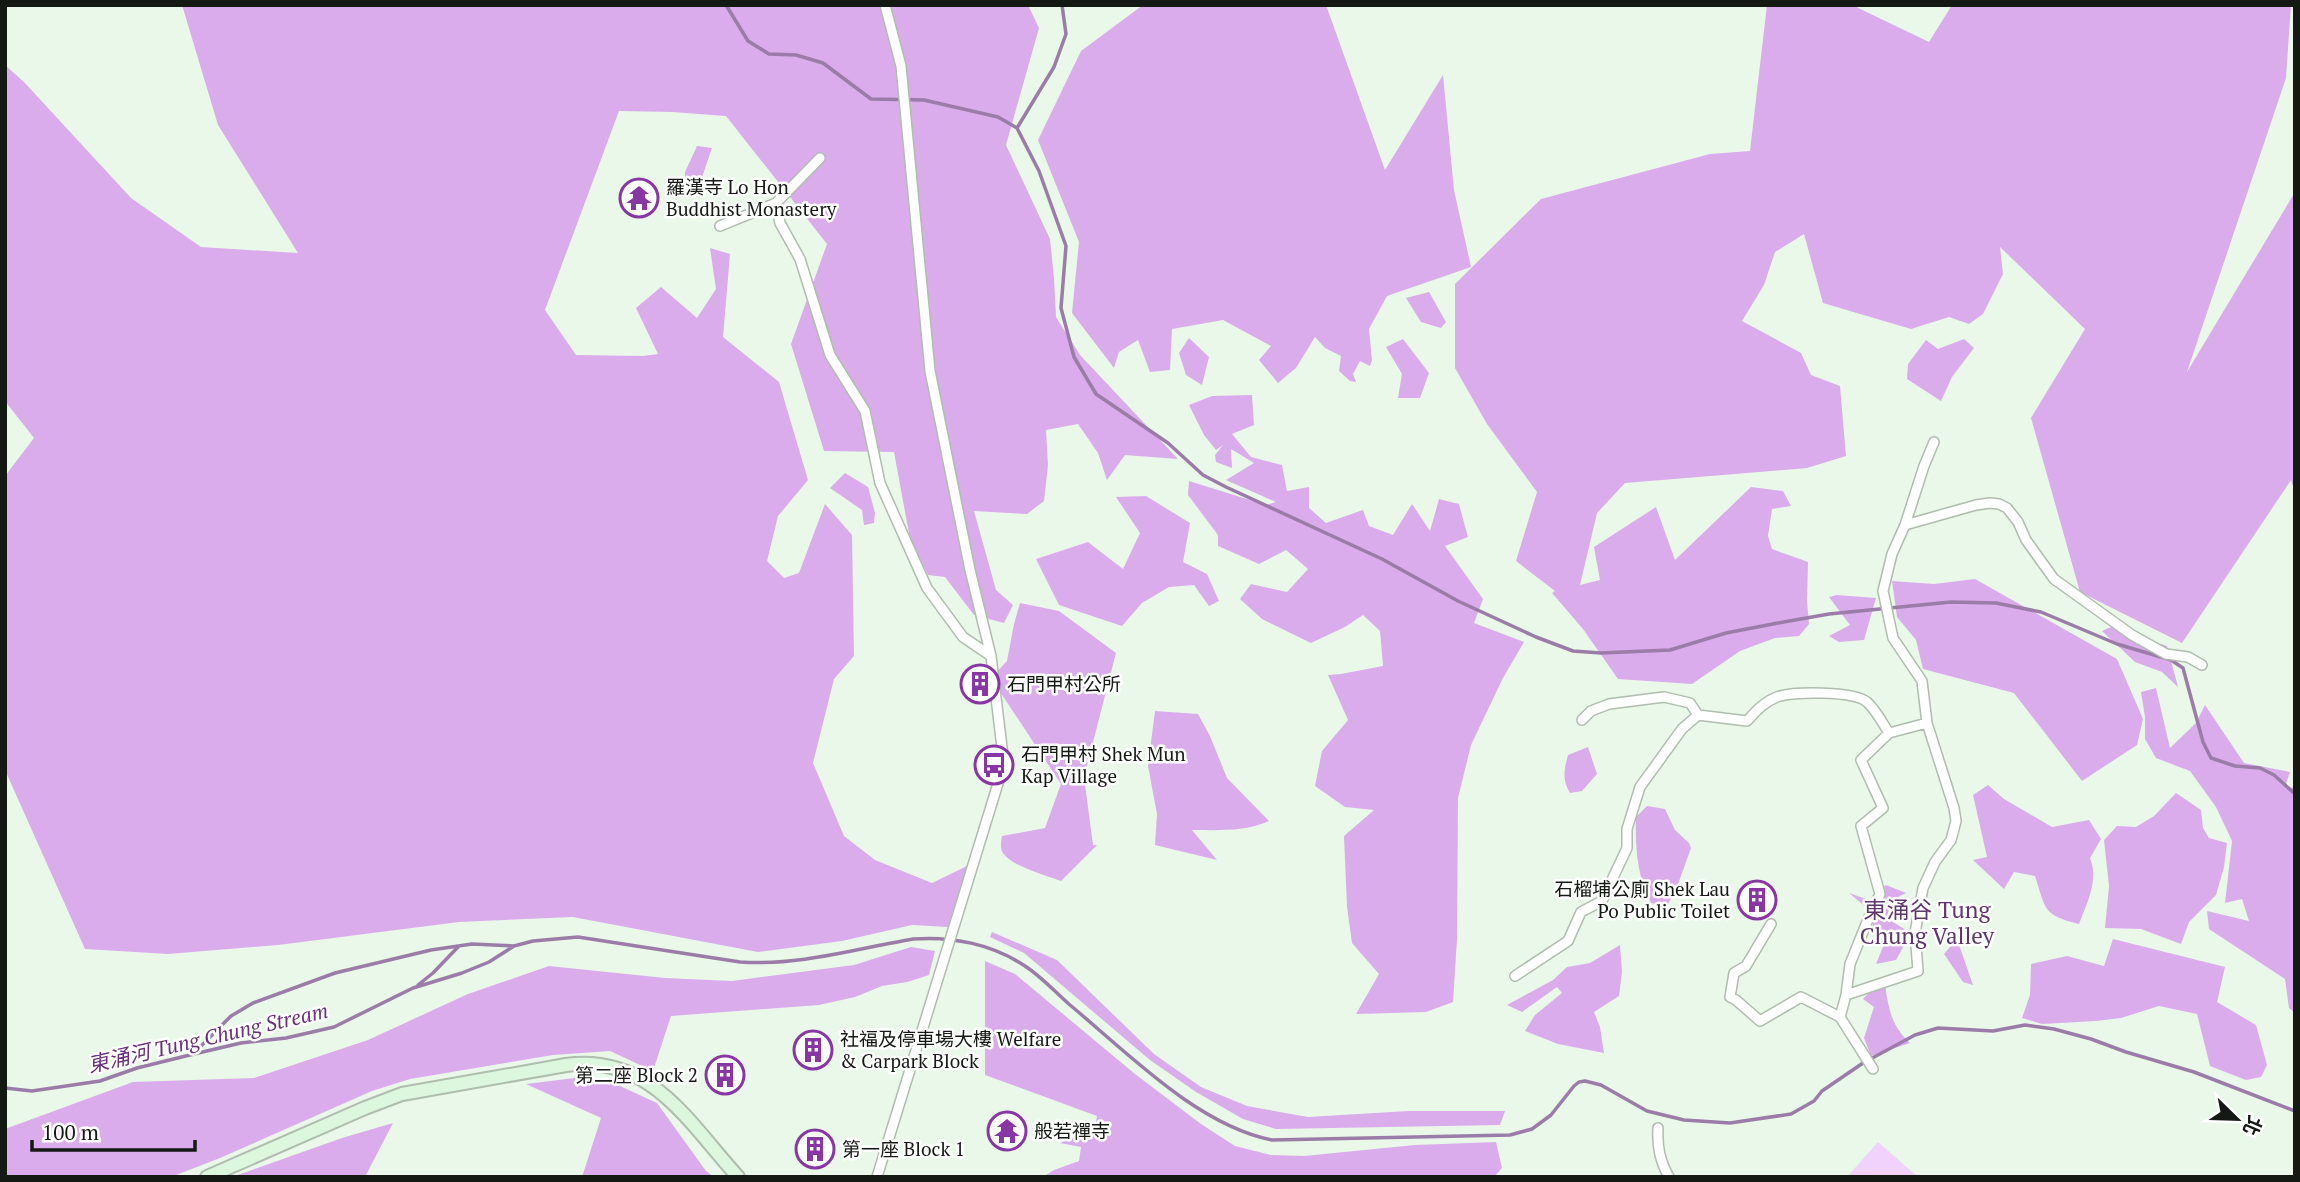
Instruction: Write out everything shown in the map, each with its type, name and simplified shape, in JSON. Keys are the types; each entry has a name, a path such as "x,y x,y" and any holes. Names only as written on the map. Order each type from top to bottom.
{"main road":[{"path":"207,1177 402,1094 588,1063 626,1070 655,1086 680,1110 738,1177"}],"street":[{"path":"877,1177 1004,764 991,656 970,570 930,371 901,66 885,5"},
{"path":"720,226 776,203 820,158"},
{"path":"776,203 780,223 800,259 830,355 865,411 880,483 927,588 963,637 991,656"},
{"path":"1846,995 1918,971 1915,933 1923,888 1935,862 1951,840 1956,821 1927,723 1922,681 1893,638 1884,601 1884,583 1892,554 1934,442"},
{"path":"1905,525 1976,505 1999,504 2007,508 2018,522 2026,540 2054,579 2132,635 2166,654 2188,657 2202,664"},
{"path":"1514,976 1568,941 1581,912 1602,901 1627,848 1628,829 1640,787 1682,729 1698,715 1747,721 1763,704 1779,696 1836,693 1854,695 1867,702 1889,733"},
{"path":"1582,720 1591,711 1609,704 1664,697 1690,703 1698,715"},
{"path":"1840,1017 1850,964 1880,894 1861,826 1883,808 1861,760 1889,733 1927,723"},
{"path":"1771,924 1746,966 1734,973 1730,998 1760,1021 1801,997 1840,1017 1871,1067"},
{"path":"1658,1128 1657,1143 1661,1163 1669,1177"}],"shaded area":[{"path":"182,5 1028,5 1039,28 1006,145 1050,239 1056,317 1080,355 1178,459 1125,455 1107,480 1098,453 1078,424 1046,430 1048,465 1044,501 1027,514 974,511 996,590 1013,605 1004,623 974,615 945,577 928,575 910,539 894,452 824,451 791,344 827,244 726,116 619,111 545,310 576,355 658,354 636,308 661,287 697,318 716,289 710,248 730,254 723,337 779,382 808,480 778,516 767,561 784,578 799,573 825,504 852,535 854,656 834,679 813,763 844,836 875,860 932,883 967,866 948,927 912,925 842,941 758,952 573,917 459,922 278,945 168,954 85,949 5,770 5,476 34,438 5,401 5,65 24,82 131,198 201,247 298,253 218,125"},
{"path":"1143,5 1326,5 1385,170 1443,75 1454,190 1471,267 1387,296 1369,329 1372,360 1370,366 1360,361 1353,374 1356,382 1350,381 1339,371 1341,356 1325,348 1315,337 1296,368 1278,383 1259,360 1271,346 1223,320 1172,329 1170,370 1150,372 1138,340 1119,352 1114,368 1072,313 1079,242 1038,140 1081,51"},
{"path":"1767,5 1852,5 1929,42 1952,5 2291,5 2286,78 2187,372 2295,192 2295,492 2291,480 2182,643 2080,592 2031,418 2085,329 2000,247 2003,274 1983,314 1969,324 1949,317 1911,329 1823,303 1804,234 1775,252 1764,285 1742,321 1801,353 1811,375 1840,386 1846,456 1807,468 1625,483 1597,513 1580,585 1600,580 1594,547 1656,507 1675,560 1751,487 1783,491 1791,506 1772,509 1768,536 1772,549 1808,562 1809,624 1799,636 1775,638 1740,651 1692,684 1618,679 1583,629 1552,593 1555,591 1516,561 1537,492 1487,424 1455,368 1455,284 1541,199 1710,154 1750,151"},
{"path":"697,146 712,148 696,195 685,180 685,172"},
{"path":"1429,292 1446,322 1441,328 1421,322 1406,298"},
{"path":"1189,338 1209,357 1202,385 1186,375 1179,353"},
{"path":"1403,339 1429,373 1420,398 1398,398 1402,374 1386,347"},
{"path":"1964,339 1974,348 1952,377 1941,401 1907,379 1908,364 1926,340 1938,349"},
{"path":"1252,395 1254,425 1232,434 1251,457 1282,465 1287,491 1309,487 1309,508 1326,523 1363,510 1369,526 1393,535 1412,504 1430,531 1439,499 1459,504 1468,537 1445,546 1483,599 1474,623 1524,642 1503,678 1471,745 1458,798 1457,939 1453,1002 1426,1012 1356,1014 1379,974 1352,943 1347,907 1344,836 1374,810 1345,807 1315,786 1322,751 1348,720 1328,675 1383,666 1380,631 1363,615 1311,643 1262,619 1240,599 1251,584 1287,592 1308,569 1286,550 1259,564 1218,546 1218,535 1188,495 1189,481 1266,505 1276,502 1226,480 1254,463 1231,449 1232,468 1216,462 1215,455 1223,445 1216,450 1204,435 1189,405 1212,396"},
{"path":"845,473 868,487 875,513 874,523 864,525 862,510 830,488"},
{"path":"1146,496 1190,523 1183,562 1207,574 1219,601 1209,606 1194,585 1169,587 1142,603 1122,626 1059,605 1036,559 1088,542 1123,569 1140,533 1116,497"},
{"path":"1975,579 2117,659 2143,719 2137,745 2082,781 2014,693 1923,669 1916,640 1897,617 1892,581 1934,584"},
{"path":"1837,595 1876,598 1864,640 1839,642 1829,636 1850,625 1829,597"},
{"path":"1020,603 1059,611 1116,653 1084,777 1093,845 1097,845 1061,881 1013,862 1003,853 1001,847 1002,836 1045,828 1061,784 991,678 1007,661"},
{"path":"2111,627 2167,646 2178,687 2162,672 2135,662 2102,631"},
{"path":"2156,688 2170,748 2196,723 2205,705 2244,763 2290,772 2285,787 2295,788 2295,1013 2289,1008 2285,979 2209,929 2207,911 2249,921 2242,899 2225,903 2232,841 2216,807 2190,771 2156,758 2145,739 2141,692"},
{"path":"1155,711 1198,714 1227,778 1269,821 1241,829 1192,830 1217,860 1155,845 1157,814 1148,766"},
{"path":"1588,747 1597,774 1582,791 1570,793 1564,774 1568,755"},
{"path":"1988,785 2004,799 2052,827 2089,820 2101,839 2090,858 2093,883 2079,924 2058,917 2047,909 2035,876 2014,872 2004,889 1973,860 1987,857 1973,795"},
{"path":"2176,793 2201,810 2203,828 2209,838 2227,843 2216,895 2189,922 2181,944 2141,929 2105,928 2109,886 2104,840 2117,826 2136,827 2154,816"},
{"path":"1647,806 1665,809 1675,830 1691,848 1667,906 1651,903 1640,872 1636,817"},
{"path":"1886,885 1906,893 1892,903 1888,919 1906,930 1906,942 1896,960 1876,964 1887,937 1875,931 1867,908 1849,893 1869,900"},
{"path":"992,932 1057,960 1154,1054 1201,1087 1247,1106 1308,1117 1408,1111 1505,1111 1500,1125 1276,1129 1243,1119 1196,1092 1150,1060 1024,953 990,937"},
{"path":"1957,939 1973,985 1963,982 1944,954"},
{"path":"2113,939 2225,967 2217,1002 2256,1025 2267,1065 2261,1077 2246,1080 2210,1066 2197,1014 2159,1006 2121,1018 2096,1021 2042,1024 2022,1018 2030,995 2031,964 2067,956 2104,966"},
{"path":"1620,945 1622,972 1619,996 1594,1012 1600,1027 1604,1053 1558,1044 1525,1031 1535,1015 1562,993 1557,987 1522,1012 1507,1005 1553,980 1567,967 1590,963"},
{"path":"911,947 935,951 929,975 819,1005 671,1016 653,1071 610,1051 553,1055 410,1079 372,1091 171,1177 5,1177 5,1129 133,1082 254,1078 368,1040 468,994 549,966 665,978 732,981 854,965"},
{"path":"985,961 1015,974 1135,1074 1235,1146 1271,1155 1304,1156 1415,1145 1496,1142 1502,1168 1494,1177 1043,1177 1079,1161 1081,1147 1060,1143 1094,1131 1097,1116 985,1075"},
{"path":"1884,977 1888,1005 1894,1021 1910,1043 1871,1056 1864,1038 1874,1007 1863,999"},
{"path":"575,1078 607,1080 657,1103 706,1171 714,1177 582,1177 601,1118 526,1084"},
{"path":"393,1123 365,1177 232,1177 342,1138"},
{"path":"1878,1142 1918,1177 1847,1177"}],"waterway":[{"path":"726,5 748,41 769,54 796,55 823,63 871,99 924,100 998,117 1017,128 1039,171 1066,246 1061,308 1074,357 1096,394 1168,443 1203,475 1226,487 1382,559 1458,601 1573,651 1601,653 1670,650 1726,633 1829,614 1951,602 1996,603 2041,612 2117,644 2171,660 2183,668 2203,742 2211,758 2235,766 2260,768 2274,775 2295,794"},
{"path":"1017,128 1054,67 1066,34 1062,5"},
{"name":"東涌河 Tung Chung Stream","path":"5,1088 32,1091 100,1081 137,1068 241,1043 286,1038 334,1027 413,988 462,973 489,962 514,946 533,941 578,937 762,963 827,956 928,938 971,943 1012,958 1037,975 1140,1065 1190,1103 1244,1132 1272,1140 1510,1135 1532,1129 1551,1115 1574,1086 1585,1081 1601,1085 1647,1111 1684,1120 1730,1123 1791,1114 1814,1101 1822,1091 1863,1063 1915,1035 1938,1028 1993,1031 2025,1025 2054,1029 2091,1039 2194,1072 2295,1111"},
{"path":"195,1052 231,1016 253,1003 335,973 431,950 472,944 514,946"},
{"path":"418,985 458,947"}],"place":[{"name":"羅漢寺 Lo Hon Buddhist Monastery","path":"639,198"},
{"name":"石門甲村公所","path":"980,684"},
{"name":"石門甲村 Shek Mun Kap Village","path":"994,765"},
{"name":"石榴埔公廁 Shek Lau Po Public Toilet","path":"1757,900"},
{"name":"社福及停車場大樓 Welfare & Carpark Block","path":"813,1050"},
{"name":"第二座 Block 2","path":"725,1075"},
{"name":"般若禪寺","path":"1007,1131"},
{"name":"第一座 Block 1","path":"815,1149"}],"district":[{"name":"東涌谷 Tung Chung Valley","path":"1927,923"}]}
